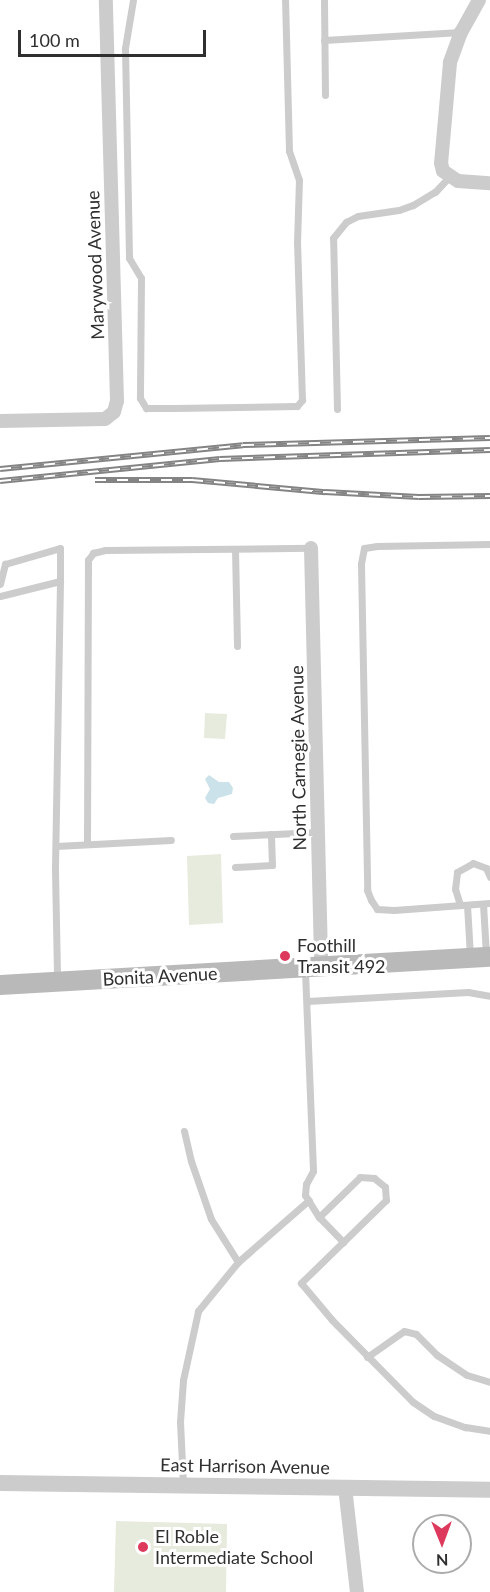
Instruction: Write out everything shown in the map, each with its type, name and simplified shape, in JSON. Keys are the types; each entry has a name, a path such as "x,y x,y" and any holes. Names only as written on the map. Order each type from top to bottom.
{"main road":[{"name":"Bonita Avenue","path":"0,985 482,957"}],"street":[{"name":"Marywood Avenue","path":"0,421 105,419 114,412 117,401 106,0"},
{"path":"481,0 460,32 450,63 441,154 443,171 449,177 471,183 490,183"},
{"name":"North Carnegie Avenue","path":"310,548 318,832 313,968"},
{"name":"East Harrison Avenue","path":"0,1483 490,1490"},
{"path":"345,1487 357,1592"}],"lane":[{"path":"133,0 124,48 129,258 141,278 140,398 146,408 174,408 297,406 302,400 297,243 299,180 289,151 285,0"},
{"path":"324,0 325,95"},
{"path":"481,0 490,3"},
{"path":"324,40 460,32"},
{"path":"337,409 333,238 338,230 352,219 413,205 435,192 449,177"},
{"path":"482,957 487,903 377,909 368,890 361,564 364,548 490,544"},
{"path":"0,584 5,564 60,548 56,846 57,982"},
{"path":"87,844 88,560 93,553 105,550 310,548"},
{"path":"235,549 237,646"},
{"path":"0,596 60,581"},
{"path":"233,836 318,832"},
{"path":"235,867 272,865 270,834"},
{"path":"56,846 171,840"},
{"path":"482,957 455,889 458,872 473,863 486,868 490,877"},
{"path":"313,968 307,1001 313,1171 306,1184 305,1195 319,1217 343,1242"},
{"path":"307,1001 468,992 490,996"},
{"path":"184,1131 191,1161 211,1219 238,1262"},
{"path":"319,1217 360,1178 374,1178 385,1187 386,1200 301,1283 368,1357 413,1402 434,1416 465,1427 490,1431"},
{"path":"183,1485 180,1422 183,1380 198,1311 238,1262 309,1200"},
{"path":"368,1357 404,1331 416,1334 437,1355 467,1375 490,1382"}],"shaded area":[{"path":"205,713 227,714 225,739 204,738"},
{"path":"221,854 223,923 189,925 187,856"},
{"path":"116,1521 227,1524 226,1592 114,1592"}],"water":[{"path":"209,775 219,782 229,782 233,788 232,794 218,798 214,804 208,803 205,798 210,789 205,779"}],"railway":[{"path":"0,469 243,445 490,438"},
{"path":"0,481 220,459 490,450"},
{"path":"95,480 192,480 325,492 419,497 490,496"}],"place":[{"name":"Foothill Transit 492","path":"285,956"},
{"name":"El Roble Intermediate School","path":"143,1547"}]}
